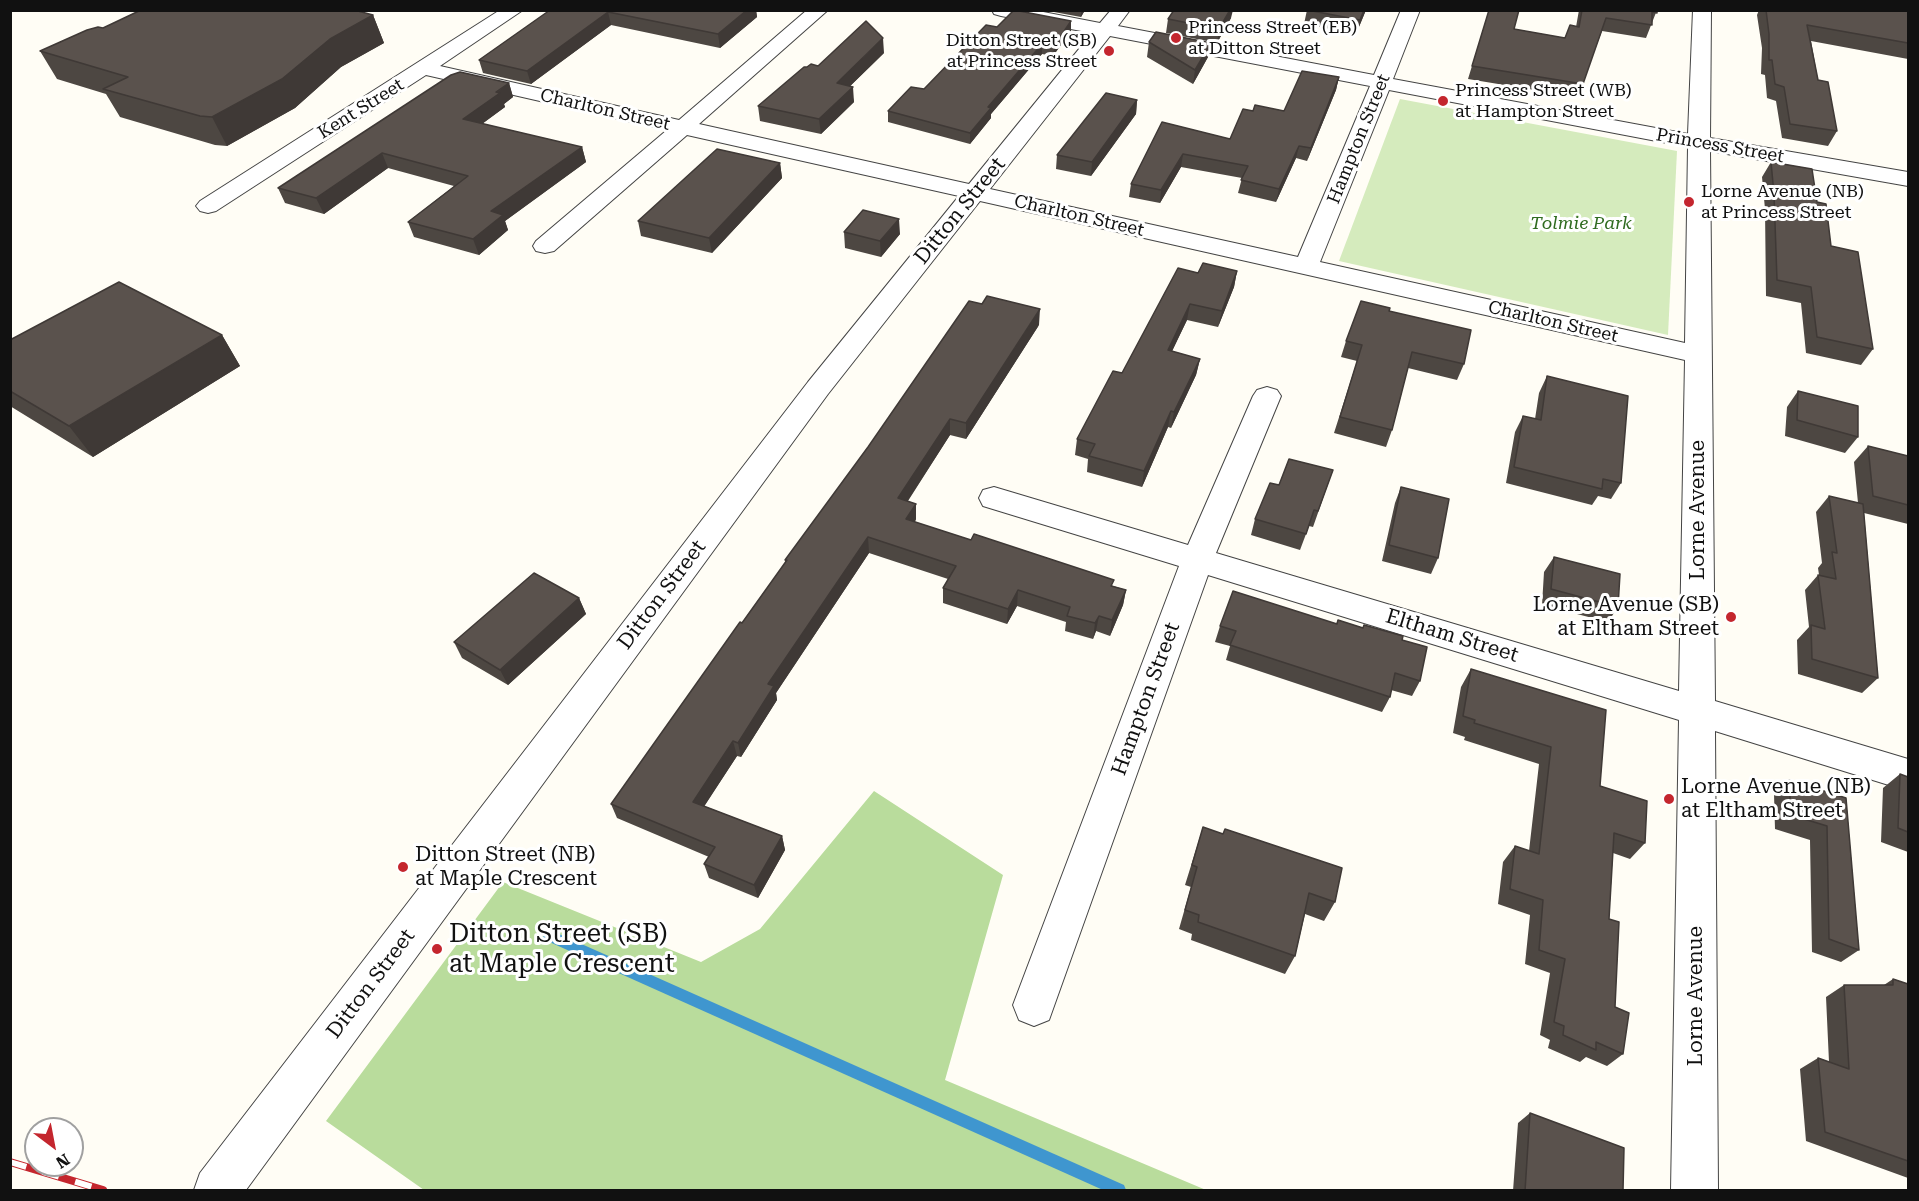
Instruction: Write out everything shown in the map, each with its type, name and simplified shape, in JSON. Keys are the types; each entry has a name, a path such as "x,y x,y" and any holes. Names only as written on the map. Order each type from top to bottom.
{"street":[{"name":"Kent Street","path":"208,206 514,10"},
{"path":"545,246 819,10"},
{"name":"Princess Street","path":"1002,10 1114,21 1382,83 1908,179"},
{"name":"Hampton Street","path":"1306,267 1411,10"},
{"name":"Lorne Avenue","path":"1695,1191 1702,10"},
{"name":"Ditton Street","path":"217,1191 811,398 1114,21"},
{"name":"Charlton Street","path":"424,69 1699,355"},
{"name":"Hampton Street","path":"1034,1005 1198,558 1267,396"},
{"name":"Eltham Street","path":"994,498 1908,775"}],"green space":[{"name":"Tolmie Park","path":"1400,99 1677,151 1668,335 1339,261"},
{"path":"874,791 1003,875 945,1080 1206,1190 424,1190 326,1121 503,882 701,962 760,929"}],"building":[{"path":"141,10 354,10 373,15 330,39 282,79 212,117 200,116 103,89 128,77 40,51 87,30 103,28"},
{"path":"550,10 747,10 718,34 608,12 527,71 479,60"},
{"path":"1014,10 1071,21 1054,46 1042,44 988,107 991,108 970,133 888,111 911,87 924,89 986,25 997,27"},
{"path":"1174,10 1230,10 1219,29 1168,19"},
{"path":"1307,10 1364,10 1360,20"},
{"path":"1489,10 1519,10 1514,29 1565,38 1570,25 1579,27 1582,10 1657,10 1657,13 1652,12 1652,25 1606,18 1583,84 1472,66"},
{"path":"1766,10 1908,10 1908,43 1807,25 1818,80 1828,82 1837,131 1790,124 1784,87 1775,84 1772,60 1769,60"},
{"path":"866,21 883,38 837,83 853,87 819,119 758,106 804,67 811,64 818,66"},
{"path":"1156,32 1211,43 1195,70 1149,42"},
{"path":"1302,71 1339,77 1311,148 1299,146 1279,189 1241,180 1248,166 1183,154 1161,190 1131,184 1162,122 1230,139 1243,109 1253,111 1255,105 1284,111"},
{"path":"460,72 509,83 496,92 500,93 463,119 582,147 491,211 503,215 473,239 408,222 468,176 382,153 316,198 278,188 451,75"},
{"path":"1106,93 1137,100 1092,162 1057,155"},
{"path":"717,149 780,163 709,238 638,221"},
{"path":"1771,162 1812,169 1817,202 1826,204 1831,246 1858,252 1873,349 1817,337 1811,287 1777,280"},
{"path":"863,210 899,219 880,241 844,232"},
{"path":"1203,263 1237,271 1222,311 1190,304 1168,350 1200,359 1174,412 1171,411 1144,471 1089,456 1095,444 1077,439 1113,371 1122,373 1178,268 1198,273"},
{"path":"119,282 222,335 69,426 10,391 10,340"},
{"path":"987,296 1040,309 966,423 950,419 898,498 916,504 906,519 971,540 974,534 1114,580 1111,586 1126,590 1112,620 1099,616 1095,623 1067,616 1070,607 1018,590 1008,609 943,588 956,566 868,537 768,684 774,686 738,743 733,741 693,802 782,836 754,885 704,864 715,847 611,804 868,447 969,301 982,304"},
{"path":"1361,301 1390,308 1389,311 1471,330 1464,364 1412,352 1392,430 1340,417 1362,345 1346,341"},
{"path":"1547,376 1628,396 1621,483 1603,479 1602,489 1514,467 1523,416 1541,420"},
{"path":"1798,391 1858,406 1858,437 1797,420"},
{"path":"1868,446 1908,456 1908,505 1873,496"},
{"path":"1289,459 1333,470 1318,511 1314,510 1306,534 1255,519 1270,483 1279,485"},
{"path":"1401,487 1449,499 1438,558 1389,545"},
{"path":"1829,496 1863,504 1878,678 1812,659 1811,625 1825,629 1818,575 1836,579 1832,552 1837,553"},
{"path":"1554,557 1620,574 1618,607 1551,589"},
{"path":"534,573 579,598 500,670 454,642"},
{"path":"1233,591 1337,624 1338,620 1403,636 1402,640 1427,647 1420,681 1395,673 1390,697 1230,645 1236,631 1220,626"},
{"path":"1471,669 1606,710 1600,786 1647,801 1645,843 1614,833 1609,919 1619,922 1615,1007 1629,1013 1623,1054 1596,1042 1596,1050 1563,1035 1564,1026 1554,1022 1565,959 1539,950 1543,900 1510,889 1515,846 1539,854 1551,747 1474,723 1475,720 1463,716"},
{"path":"1900,774 1908,777 1908,832 1898,828"},
{"path":"1789,780 1846,798 1859,950 1829,939 1827,826 1791,815"},
{"path":"1203,827 1223,834 1225,829 1342,868 1335,902 1309,893 1295,956 1198,922 1199,915 1185,910 1197,867 1192,865"},
{"path":"1893,979 1908,984 1908,1161 1825,1132 1818,1058 1849,1069 1844,985 1893,985"},
{"path":"1530,1113 1624,1148 1623,1191 1525,1191"}],"waterway":[{"path":"550,936 1119,1190"}],"railway":[{"path":"10,1162 103,1190"}],"place":[{"name":"Princess Street (EB) at Ditton Street","path":"1176,38"},
{"name":"Ditton Street (SB) at Princess Street","path":"1109,51"},
{"name":"Princess Street (WB) at Hampton Street","path":"1443,101"},
{"name":"Lorne Avenue (NB) at Princess Street","path":"1689,202"},
{"name":"Lorne Avenue (SB) at Eltham Street","path":"1731,617"},
{"name":"Lorne Avenue (NB) at Eltham Street","path":"1669,799"},
{"name":"Ditton Street (NB) at Maple Crescent","path":"403,867"},
{"name":"Ditton Street (SB) at Maple Crescent","path":"437,949"}]}
